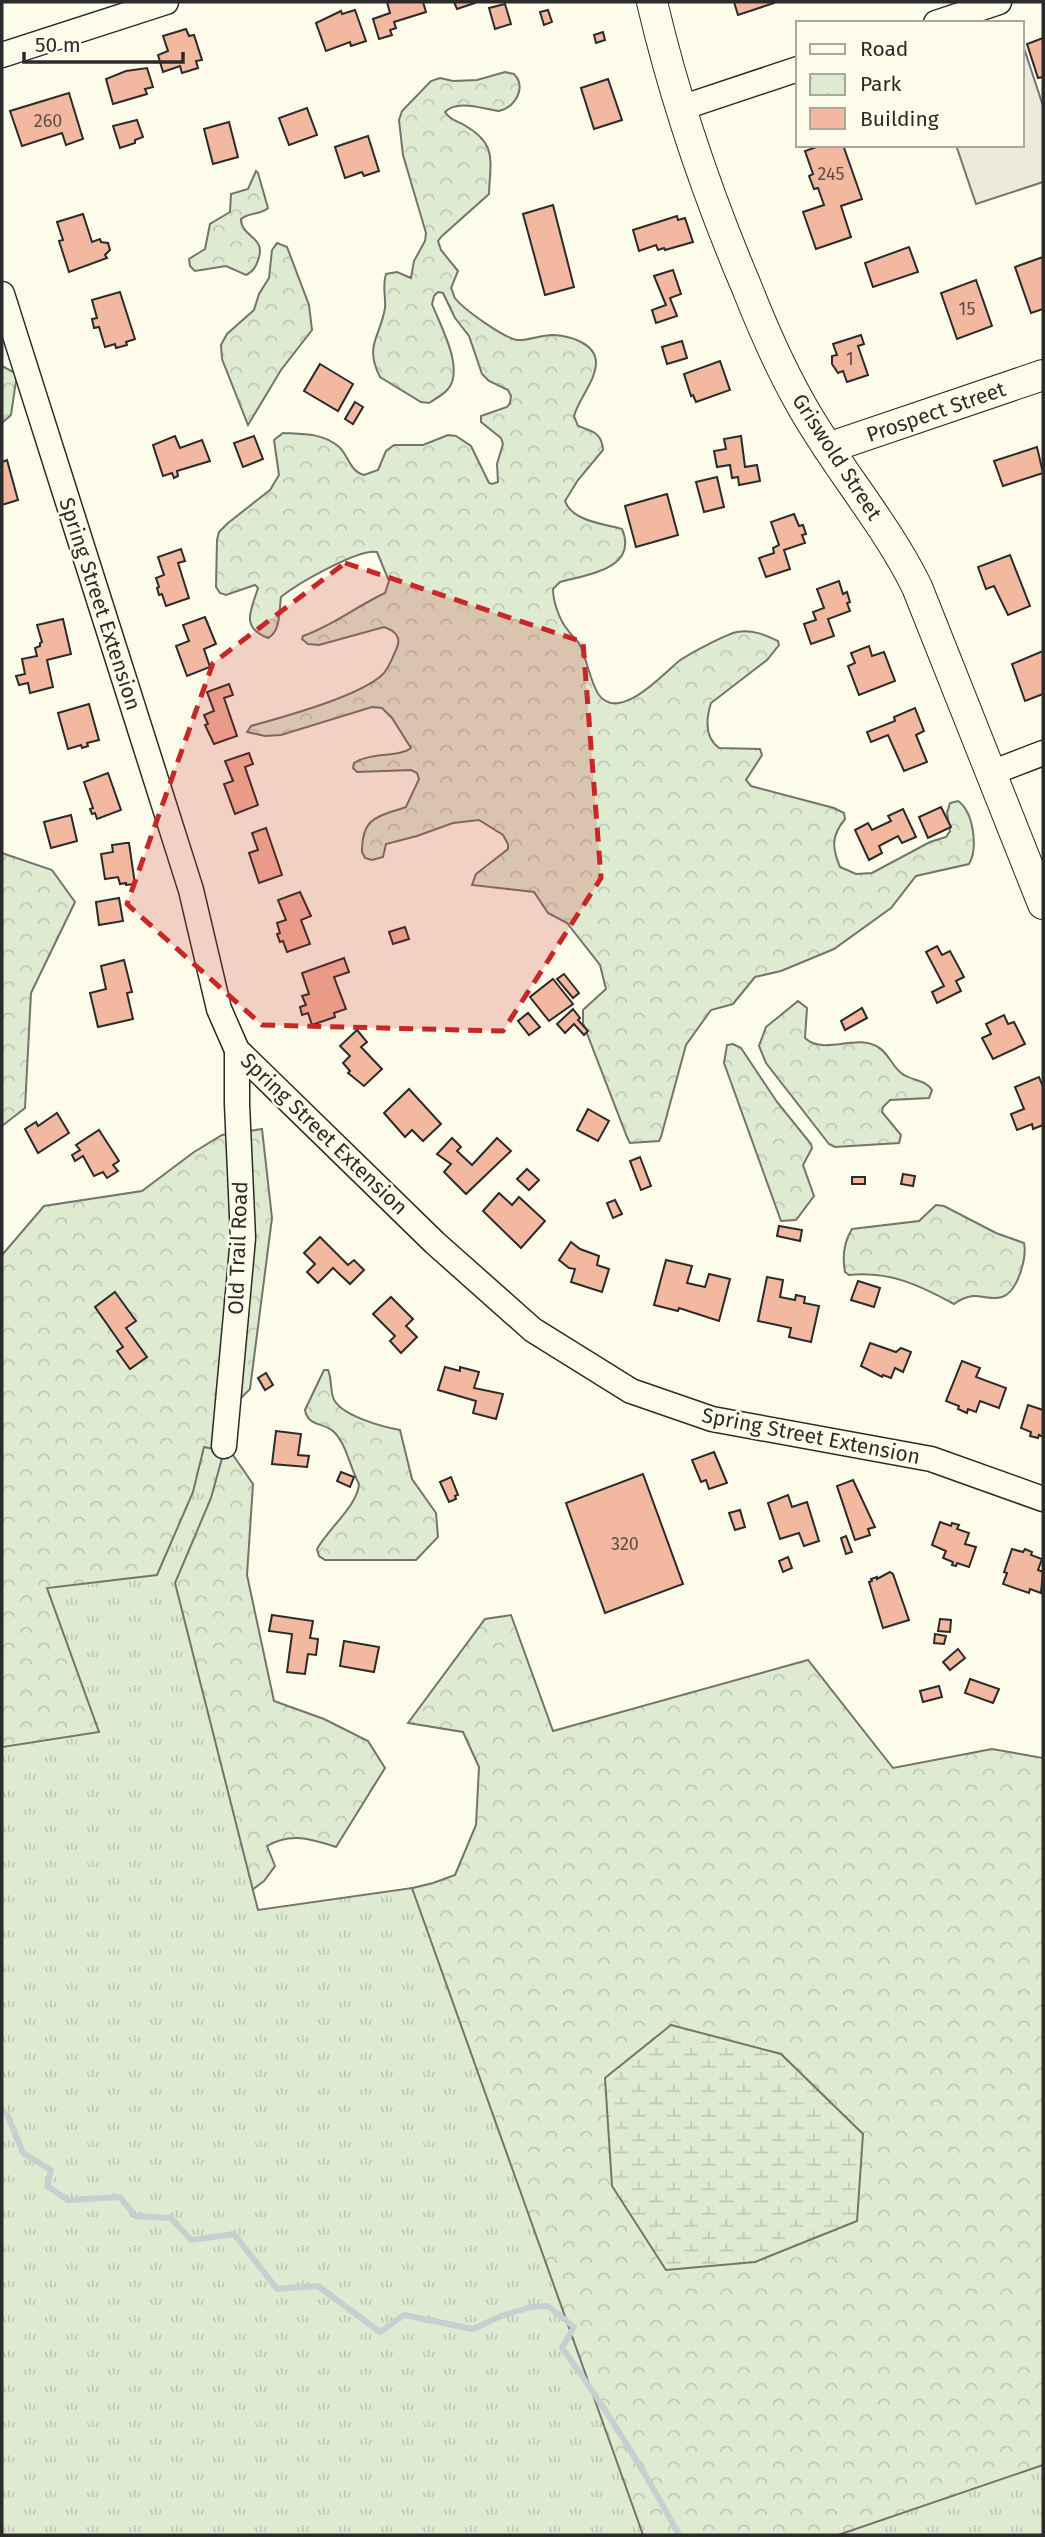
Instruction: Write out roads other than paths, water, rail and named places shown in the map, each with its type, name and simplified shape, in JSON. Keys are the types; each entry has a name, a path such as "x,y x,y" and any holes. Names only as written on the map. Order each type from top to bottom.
{"main road":[{"name":"Griswold Street","path":"652,2 681,108 714,205 765,333 798,400 907,568 1043,904"},
{"name":"Prospect Street","path":"828,449 1043,375"}],"street":[{"path":"2,55 166,2"},
{"path":"942,21 999,2"},
{"path":"681,108 796,70"},
{"name":"Spring Street Extension","path":"2,295 191,890 219,1009 237,1050 435,1243 533,1330 631,1391 712,1419 931,1459 1043,1499"},
{"path":"991,773 1043,753"},
{"name":"Old Trail Road","path":"224,1446 243,1238 237,1050"}],"waterway":[{"path":"2,2111 8,2116 23,2153 51,2170 47,2186 68,2200 120,2197 135,2216 171,2218 191,2240 234,2234 277,2289 318,2286 380,2332 404,2315 473,2329 501,2316 531,2307 548,2306 574,2327 562,2348 624,2440 679,2535"}]}
